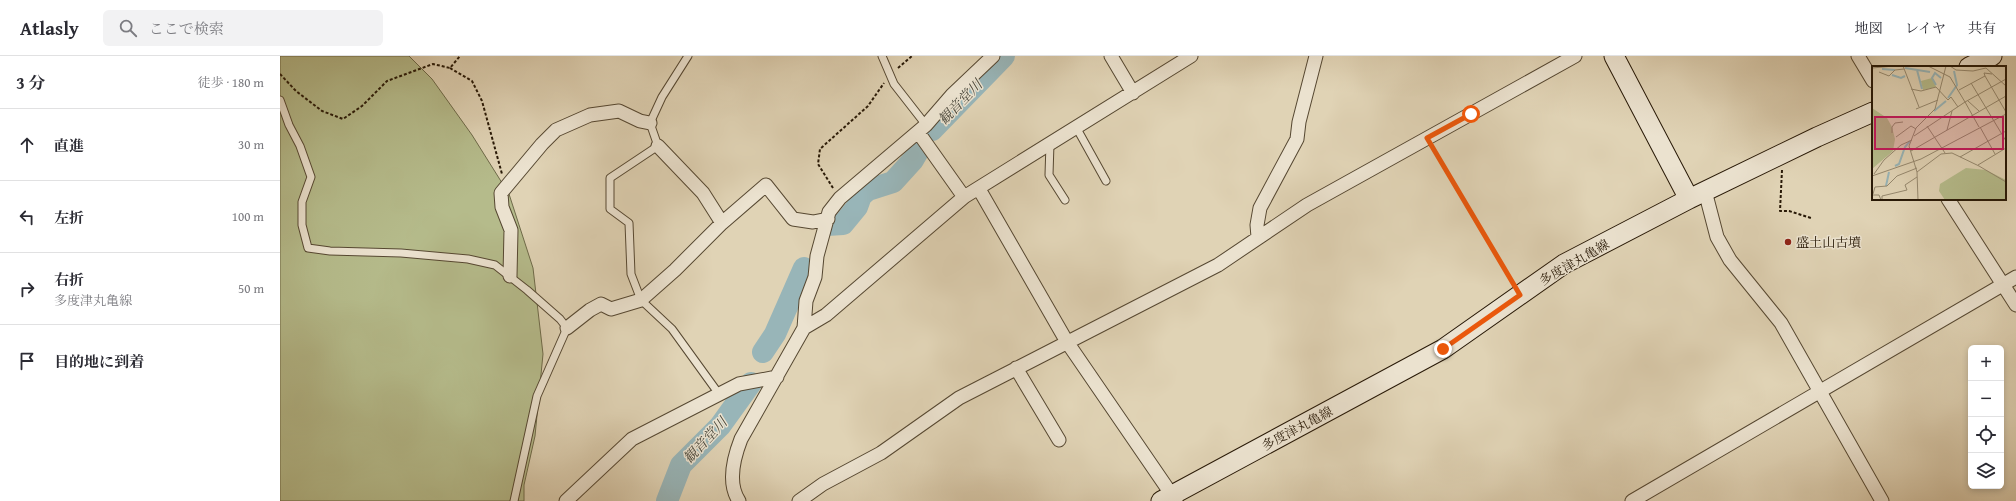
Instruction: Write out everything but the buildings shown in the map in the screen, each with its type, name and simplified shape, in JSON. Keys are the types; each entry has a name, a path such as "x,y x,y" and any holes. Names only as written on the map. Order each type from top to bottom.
{"main road":[{"path":"1614,56 1697,195"},
{"path":"1971,66 1992,56"},
{"name":"多度津丸亀線","path":"1170,499 1443,349 1564,264 1697,195 1872,112"}],"street":[{"path":"739,501 736,496 733,477 735,456 741,439 804,328 806,301 815,277 816,256 829,212 840,198 922,128 952,95 993,56"},
{"path":"1111,56 1132,93"},
{"path":"1258,237 1257,226 1260,208 1297,139 1299,122 1316,56"},
{"path":"799,501 823,484 880,453 959,398 1218,265 1307,205 1575,56"},
{"path":"1858,56 1872,79"},
{"path":"804,328 826,315 964,197 979,189 1050,142 1132,93 1185,58"},
{"path":"510,276 511,230 502,207 501,193 542,144 556,130 590,115 619,111 640,121 650,123"},
{"path":"922,128 964,197"},
{"path":"658,146 703,193 722,223"},
{"path":"567,328 590,310 601,304 611,309 641,300 675,270 722,223 766,185 793,219 813,222 828,219"},
{"path":"979,189 1067,342 1170,499"},
{"path":"1697,195 1730,260 1781,323 1882,501"},
{"path":"1949,200 2016,305"},
{"path":"1632,501 2016,277"},
{"path":"1016,368 1059,440"},
{"path":"566,501 632,439 739,384 777,377"}],"lane":[{"path":"688,56 662,97 650,123 658,146 610,178 610,209 629,223 631,274 641,300 672,329 720,394"},
{"path":"882,56 894,84 922,128"},
{"path":"280,100 289,125 300,146 311,177 302,202 302,225 308,248 330,251 401,253 468,259 495,265 560,319 567,328 537,396 514,501"},
{"path":"1076,127 1106,181"},
{"path":"1050,142 1049,175 1065,200"}],"path":[{"path":"450,68 460,56"},
{"path":"840,198 818,164 820,149 868,106 891,74 912,56"},
{"path":"280,74 296,91 322,111 343,119 362,106 387,81 433,64 450,68 472,81 482,101 506,187"},
{"path":"1427,138 1520,295"},
{"path":"1780,155 1783,174 1780,212 1790,212 1811,218"}],"green space":[{"path":"280,56 409,56 432,79 472,135 509,194 533,268 543,354 535,436 524,485 524,501 280,501"}],"waterway":[{"name":"観音堂川","path":"932,130 1004,56"},
{"name":"観音堂川","path":"827,225 843,224 857,207 861,196 868,190 893,182 913,160 920,148"},
{"name":"観音堂川","path":"763,352 775,334 804,268"},
{"name":"観音堂川","path":"667,501 681,465 720,426 751,383"}],"place":[{"name":"盛土山古墳","path":"1788,242"}],"route":[{"path":"1443,349 1520,295 1427,138 1471,114"}]}
